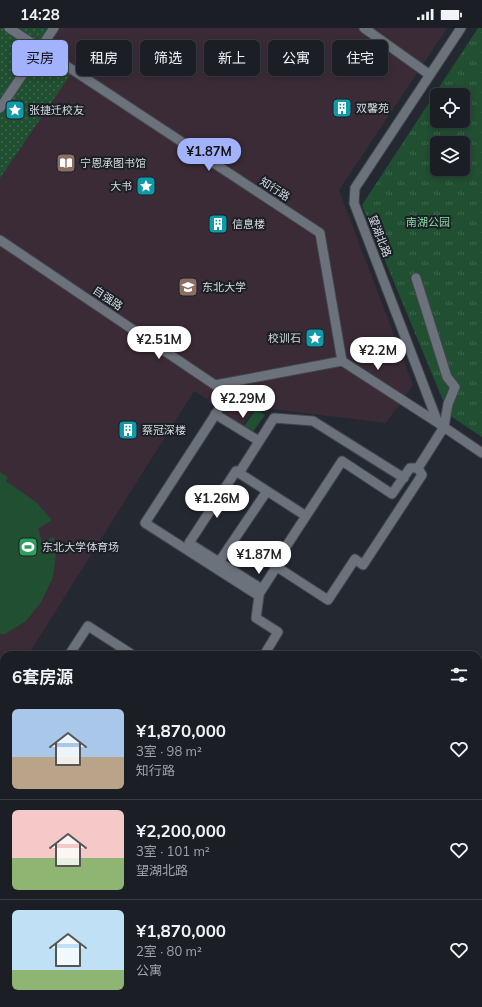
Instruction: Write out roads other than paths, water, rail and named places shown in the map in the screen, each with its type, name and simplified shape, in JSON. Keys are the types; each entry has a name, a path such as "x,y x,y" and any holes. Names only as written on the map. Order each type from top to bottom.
{"street":[{"name":"知行路","path":"9,28 27,40"},
{"path":"46,40 54,28"},
{"path":"364,28 430,75"},
{"name":"望湖北路","path":"441,425 354,203 355,188 461,28"},
{"name":"知行路","path":"68,67 320,233 342,360"},
{"path":"0,108 22,76"},
{"name":"自强路","path":"0,240 215,385 342,360"},
{"path":"416,278 447,377 455,386 441,425 418,468"},
{"path":"342,360 482,453"},
{"path":"259,441 216,413 145,523 260,592"},
{"path":"239,473 274,418 313,421 404,478"},
{"path":"403,502 342,461 274,565 328,600 355,559 363,565 422,475 418,468"},
{"path":"392,494 410,468 418,468"},
{"path":"260,592 219,562 189,543 236,471 306,516"},
{"path":"219,562 267,491"},
{"path":"266,651 278,632 256,618 260,592 277,566"},
{"path":"72,651 88,626 127,651"}],"place":[{"name":"双馨苑","path":"342,108"},
{"name":"张捷迁校友","path":"15,110"},
{"name":"宁恩承图书馆","path":"66,163"},
{"name":"大书","path":"146,186"},
{"name":"信息楼","path":"218,224"},
{"name":"东北大学","path":"188,287"},
{"name":"校训石","path":"315,338"},
{"name":"蔡冠深楼","path":"128,430"},
{"name":"东北大学体育场","path":"28,547"}],"park label":[{"name":"南湖公园","path":"428,222"}]}
